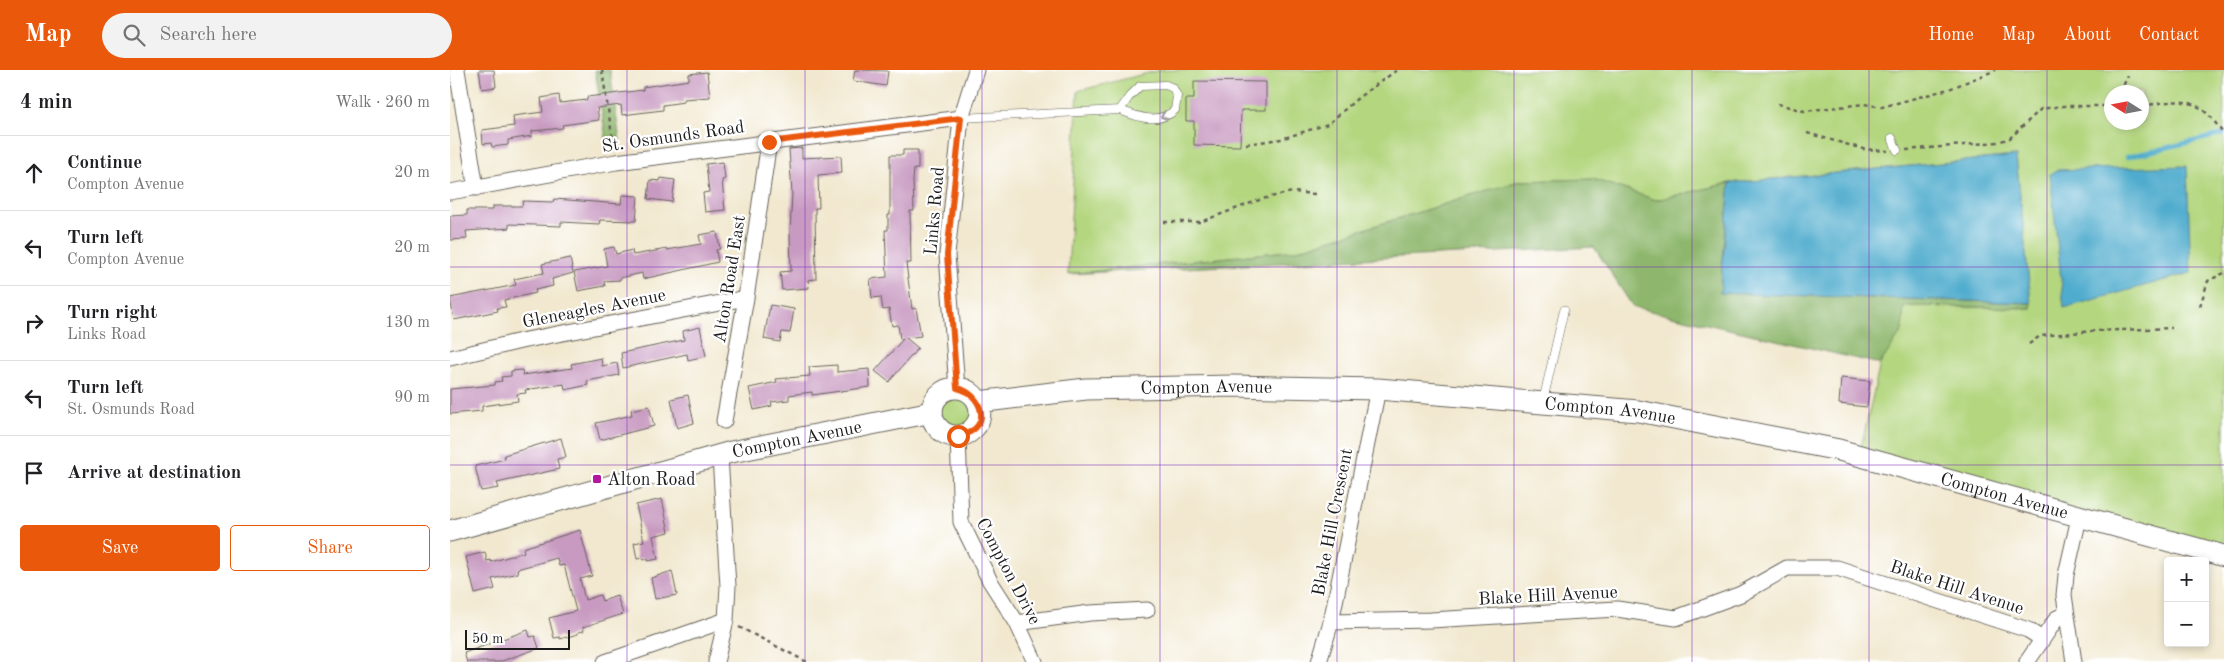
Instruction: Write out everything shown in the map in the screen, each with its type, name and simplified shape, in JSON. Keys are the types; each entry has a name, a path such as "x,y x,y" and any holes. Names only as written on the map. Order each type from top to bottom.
{"street":[{"path":"457,70 476,188"},
{"name":"Links Road","path":"957,388 947,255 961,118 976,70"},
{"name":"St. Osmunds Road","path":"450,192 616,162 961,118"},
{"name":"Alton Road East","path":"724,421 746,298 769,142"},
{"name":"Gleneagles Avenue","path":"450,358 521,341 746,298"},
{"name":"Compton Avenue","path":"978,402 1086,389 1232,386 1378,389 1638,411 1839,450 2080,518 2224,556"},
{"path":"957,388 972,394 978,402 980,418 970,432 958,436 949,435 942,431 936,425 932,412 937,398 950,389 957,388"},
{"name":"Blake Hill Crescent","path":"1320,662 1331,622 1378,389"},
{"name":"Compton Avenue","path":"450,531 720,456 932,412"},
{"name":"Compton Drive","path":"958,436 961,522 990,581 1016,623 1035,662"},
{"path":"716,662 726,620 728,586 720,456"},
{"path":"2074,662 2064,595 2066,576 2080,518"},
{"name":"Blake Hill Avenue","path":"1331,622 1431,620 1617,609 1676,618 1740,594 1788,568 1838,568 2028,630 2042,639"},
{"path":"1016,623 1090,614 1147,610"},
{"path":"2027,662 2057,618 2066,614"},
{"path":"605,662 726,620"}],"lane":[{"path":"961,118 1120,110 1142,118 1167,117 1175,110 1177,96 1173,88 1166,85 1140,86 1120,110"},
{"path":"1892,138 1897,150"},
{"path":"1542,403 1564,310"}],"path":[{"path":"602,70 616,162"},
{"path":"1388,76 1391,70"},
{"path":"1246,144 1281,139 1328,124 1359,97 1397,70"},
{"path":"1778,104 1804,111 1864,104 1882,107 1949,89 1976,80 1996,70"},
{"path":"2124,85 2128,76"},
{"path":"2149,105 2177,101 2199,105 2224,134"},
{"path":"1807,133 1863,148 1897,150 1998,142 2010,138 2041,109 2063,106 2104,106"},
{"path":"1164,222 1200,222 1262,199 1292,192 1315,194"},
{"path":"2200,306 2208,281 2224,273"},
{"path":"2029,344 2040,336 2172,328"},
{"path":"726,620 807,662"}],"green space":[{"path":"595,70 610,70 620,142 607,145"},
{"path":"1160,70 2224,70 2224,556 1859,456 1880,364 1901,331 1904,306 2031,308 2016,156 1730,183 1656,200 1593,179 1519,181 1297,250 1068,274 1078,91"},
{"path":"1593,179 1656,200 1730,183 1720,293 2031,303 2031,308 1904,306 1902,331 1880,364 1633,307 1594,247 1068,274 1297,250 1519,181"},
{"path":"956,388 965,390 973,395 978,403 980,412 978,421 973,429 965,434 956,436 947,434 939,429 934,421 932,412 934,403 939,395 947,390"}],"water":[{"path":"2016,156 2031,303 1720,293 1730,183"},
{"path":"2187,166 2191,273 2064,308 2050,174 2056,170"}],"building":[{"path":"479,70 494,70 496,87 482,89"},
{"path":"855,70 888,71 886,86 853,81"},
{"path":"707,72 710,97 684,99 684,102 663,105 663,110 622,115 621,105 597,108 599,120 562,125 563,128 532,131 532,136 508,140 508,145 492,147 491,143 483,144 482,130 514,126 513,116 543,112 541,98 559,95 560,103 587,100 587,97 643,90 643,87 689,80 689,74"},
{"path":"1194,81 1266,82 1266,110 1241,110 1240,146 1194,145 1194,121 1186,121 1186,99 1194,99"},
{"path":"802,148 802,158 841,156 842,173 818,175 819,208 815,208 816,279 808,280 809,288 782,290 780,272 791,271 790,232 792,194 789,149"},
{"path":"903,150 918,150 918,169 914,169 913,180 914,211 910,211 911,263 906,263 912,309 916,308 921,336 906,338 918,348 889,382 875,371 903,339 900,339 898,325 892,326 889,309 883,310 881,297 872,298 870,279 887,277 885,230 888,230 888,215 890,215 890,155 903,155"},
{"path":"723,162 725,179 722,180 725,210 705,212 703,193 709,192 706,164"},
{"path":"661,178 675,180 672,202 648,199 650,180 660,181"},
{"path":"622,195 638,196 636,221 600,220 599,224 561,222 561,226 509,224 509,228 466,231 467,239 450,240 450,216 467,215 467,210 493,210 493,206 522,206 523,201 553,202 554,199 621,204"},
{"path":"717,232 720,249 716,250 718,262 643,279 642,273 620,278 620,280 604,281 605,286 578,291 574,272 607,266 604,249 614,247 616,254 632,250 633,255 667,250 701,244 699,235"},
{"path":"570,258 573,273 552,279 553,286 535,290 536,293 504,300 506,307 497,308 498,311 454,320 450,298 516,285 514,279 544,273 542,264"},
{"path":"770,305 794,309 790,333 782,332 780,342 764,339"},
{"path":"700,327 706,356 688,360 687,354 623,368 621,353 684,340 683,331"},
{"path":"601,358 602,366 617,363 619,375 587,381 588,385 565,390 564,384 525,390 526,393 517,394 518,401 482,406 482,411 450,414 450,389 495,385 495,382 502,381 501,377 511,376 511,371 522,370 523,375 572,368 571,364"},
{"path":"837,365 837,372 869,369 870,387 812,395 812,392 789,395 789,400 771,402 772,406 754,410 749,388 777,382 776,379 810,376 809,367"},
{"path":"1841,378 1870,381 1867,407 1839,404"},
{"path":"688,395 694,423 677,428 671,399"},
{"path":"649,406 654,426 600,440 596,423 632,415 631,410"},
{"path":"561,438 566,457 557,459 559,469 497,483 499,488 481,491 475,466 505,459 504,455"},
{"path":"662,499 669,532 653,536 658,559 648,561 648,559 644,560 643,558 637,559 634,543 644,541 636,505"},
{"path":"580,530 592,576 580,579 585,600 600,595 602,601 617,596 623,614 583,627 584,631 578,632 578,634 560,639 560,637 554,638 549,618 576,611 564,565 559,566 557,558 517,569 518,573 492,579 495,589 475,594 466,557 485,552 487,561 490,560 491,562 524,552 523,548"},
{"path":"672,571 677,595 655,599 651,578"},
{"path":"528,630 530,637 535,636 539,648 499,662 467,662 464,653"}],"waterway":[{"path":"2127,157 2224,134"}],"place":[{"name":"Alton Road","path":"597,479"}],"route":[{"path":"769,142 961,118 947,255 957,388 972,394 978,402 980,418 970,432 958,436"}]}
